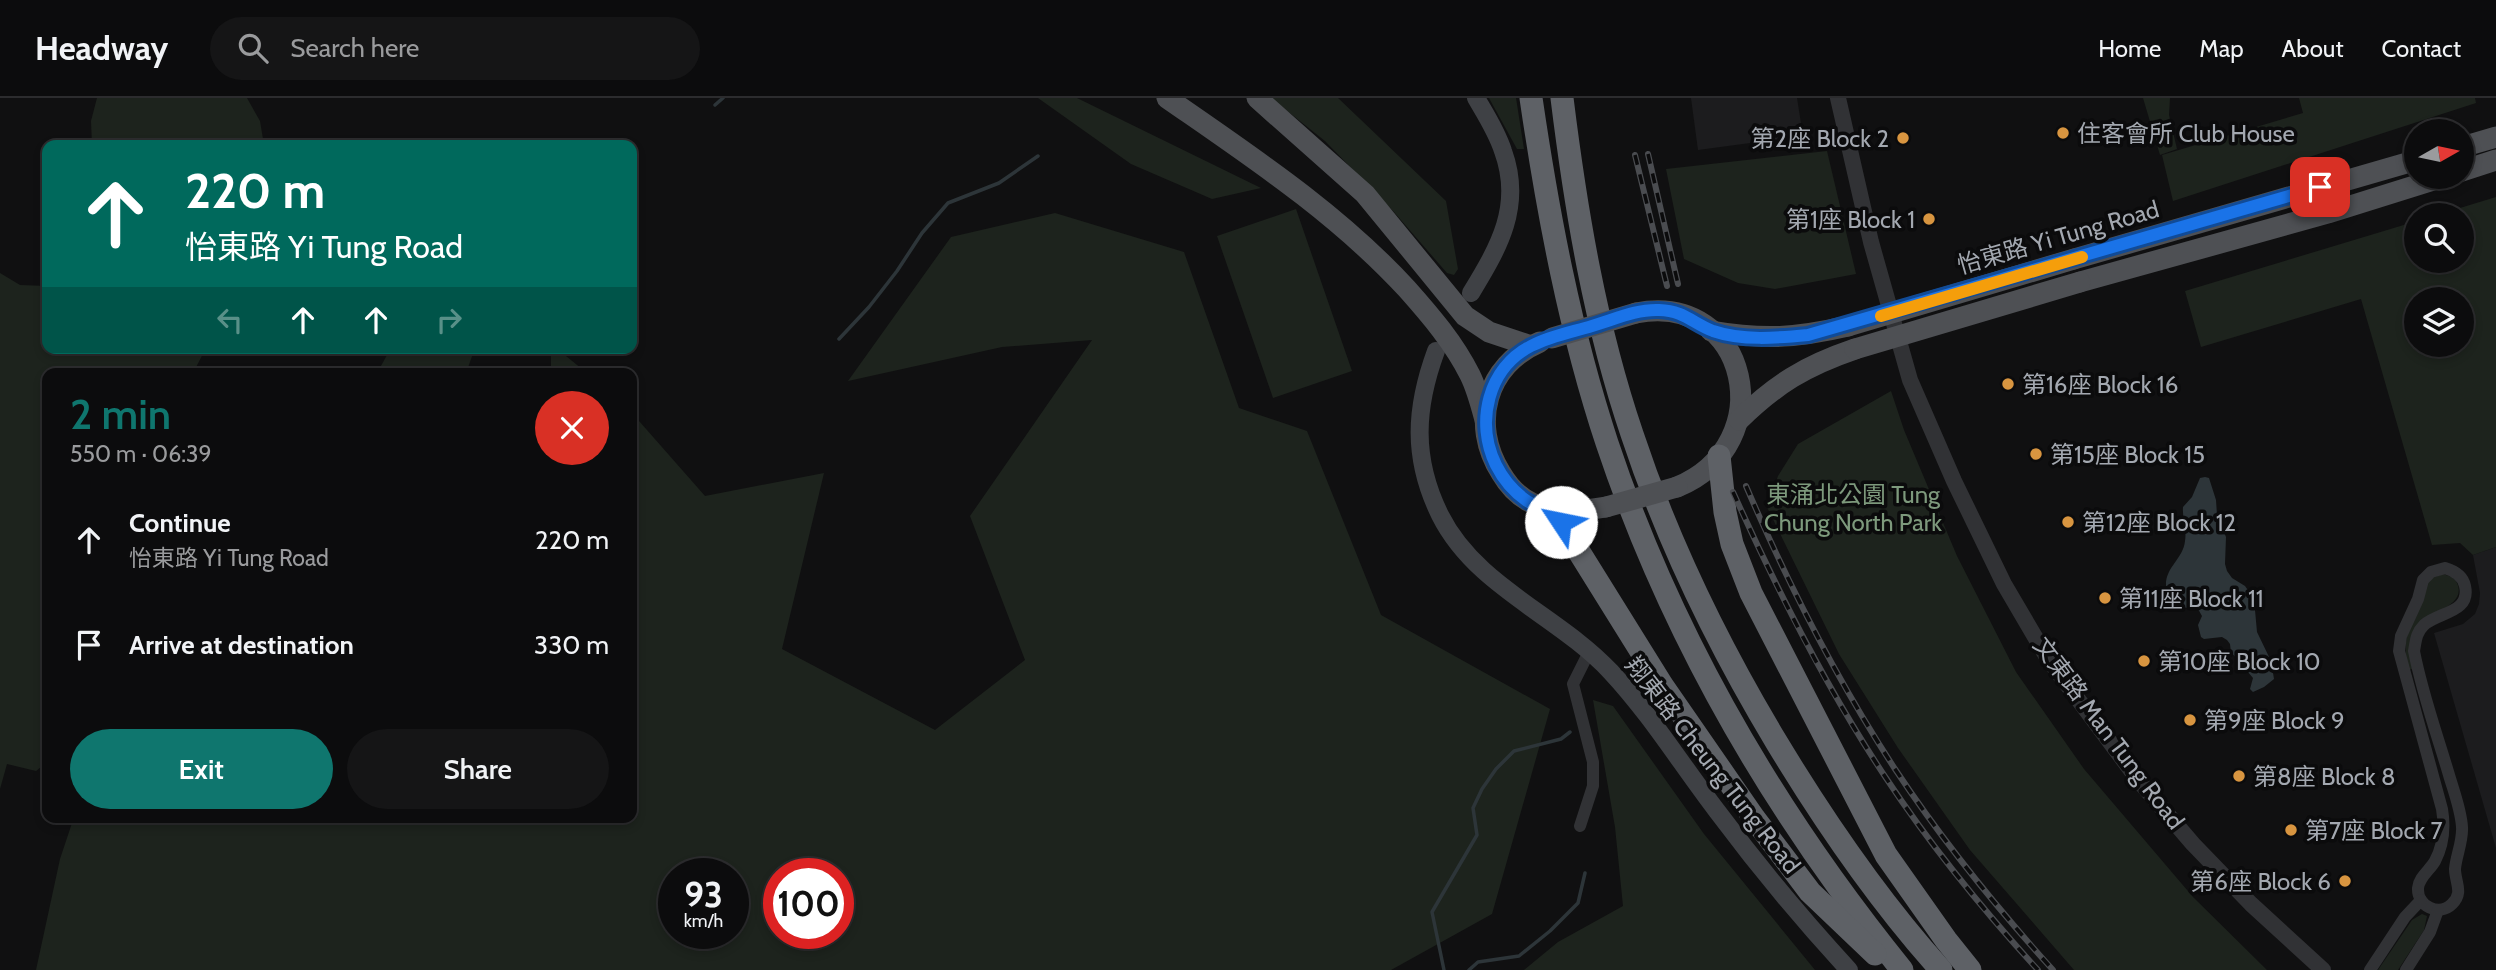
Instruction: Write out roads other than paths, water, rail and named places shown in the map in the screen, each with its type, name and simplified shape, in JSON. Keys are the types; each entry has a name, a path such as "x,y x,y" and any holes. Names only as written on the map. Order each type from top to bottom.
{"highway":[{"path":"1531,98 1559,263 1586,373 1620,480 1651,560 1710,682 1766,778 1851,903 1902,970"},
{"path":"1562,98 1575,194 1602,330 1631,432 1676,550 1734,670 1812,802 1878,896 1941,970"},
{"path":"1719,456 1730,534 1751,593 1886,855 1945,940 1970,970"},
{"path":"1553,510 1662,684 1754,818 1810,892 1892,970"}],"main road":[{"path":"1167,98 1335,218 1385,265 1452,343 1472,378 1485,420 1490,451 1504,479 1528,502 1553,510 1580,511 1606,507 1677,487 1699,475 1719,456 1739,420 1742,389 1738,370 1729,351 1711,331 1679,314 1657,310 1636,313 1531,346 1501,371 1490,395 1485,420"},
{"path":"1257,98 1365,194 1465,316 1489,332 1531,346"},
{"path":"1471,293 1493,257 1506,227 1511,198 1504,152 1476,98"},
{"path":"2474,143 2496,137"},
{"path":"2474,167 2496,160"},
{"name":"怡東路 Yi Tung Road","path":"1711,331 1774,338 1808,335 1848,326 2404,164"},
{"name":"怡東路 Yi Tung Road","path":"1739,420 1778,385 1812,366 1854,349 2405,189"},
{"name":"翔東路 Cheung Tung Road","path":"1436,351 1426,377 1420,405 1418,437 1423,469 1440,514 1454,537 1494,579 1607,668 1648,715 1764,872 1849,970"}],"street":[{"name":"文東路 Man Tung Road","path":"1839,98 1871,242 1910,380 1954,481 2004,584 2048,659 2139,782 2193,844 2251,904 2323,970"},
{"path":"2445,568 2462,578 2466,590 2465,598 2455,610 2424,625 2416,634 2414,651 2463,829 2455,877 2458,897 2450,907 2438,910 2421,900 2418,890 2425,874 2435,861 2445,828 2399,651 2401,636 2418,599 2423,580 2431,572 2445,568"},
{"path":"1580,826 1593,786 1593,762 1573,684 1589,652"},
{"path":"2425,874 2431,870 2444,870 2455,877"},
{"path":"2370,970 2405,917 2421,900"},
{"path":"2406,970 2430,932 2438,910"}],"waterway":[{"path":"715,105 723,98"},
{"path":"839,339 869,307 922,233 948,203 999,183 1038,156"},
{"path":"1444,970 1432,912 1477,835 1473,808 1482,789 1496,769 1514,751 1561,739 1570,732"},
{"path":"1469,970 1478,962 1519,956 1550,931 1578,903 1585,873"}],"railway":[{"path":"1648,154 1678,284"},
{"path":"1635,155 1667,286"},
{"path":"1746,486 1814,631 1895,769 1970,873 2053,970"},
{"path":"1733,492 1803,638 1864,744 1939,853 2038,970"}],"place":[{"name":"住客會所 Club House","path":"2063,133"},
{"name":"第2座 Block 2","path":"1903,138"},
{"name":"第1座 Block 1","path":"1929,219"},
{"name":"第16座 Block 16","path":"2008,384"},
{"name":"第15座 Block 15","path":"2036,454"},
{"name":"第12座 Block 12","path":"2068,522"},
{"name":"第11座 Block 11","path":"2105,598"},
{"name":"第10座 Block 10","path":"2144,661"},
{"name":"第9座 Block 9","path":"2190,720"},
{"name":"第8座 Block 8","path":"2239,776"},
{"name":"第7座 Block 7","path":"2291,830"},
{"name":"第6座 Block 6","path":"2345,881"}],"park label":[{"name":"東涌北公園 Tung Chung North Park","path":"1853,508"}]}
